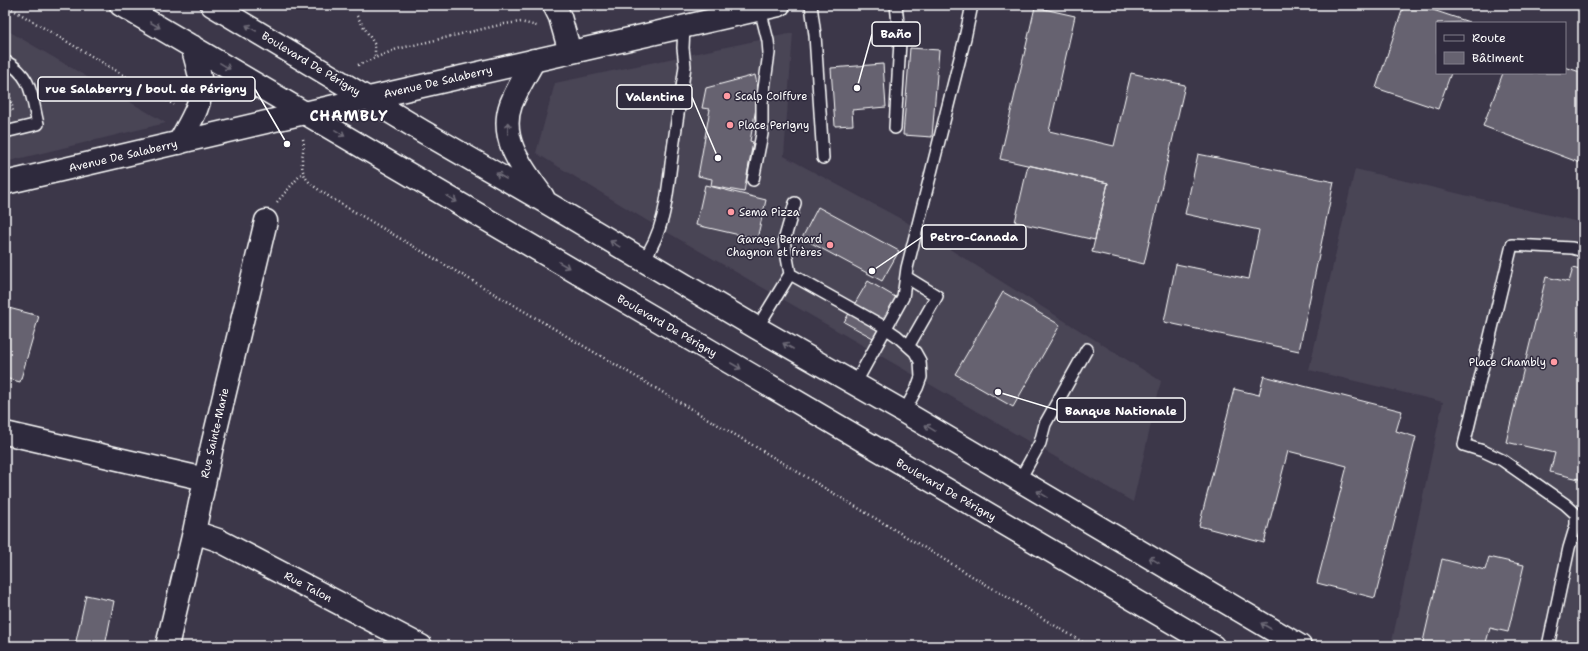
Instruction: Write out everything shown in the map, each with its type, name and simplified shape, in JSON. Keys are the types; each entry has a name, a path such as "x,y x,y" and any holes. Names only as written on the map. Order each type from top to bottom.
{"main road":[{"name":"Boulevard De Périgny","path":"121,5 1213,646"},
{"name":"Boulevard De Périgny","path":"212,5 422,130 547,202 756,328 904,412 1300,646"},
{"path":"554,5 560,17 570,52"},
{"name":"Avenue De Salaberry","path":"5,183 769,7"},
{"path":"179,143 195,112 201,88 200,77 192,46"},
{"path":"534,60 512,104 508,127 510,142 516,158 547,202"},
{"name":"Rue Sainte-Marie","path":"167,646 194,532 212,446 271,213"},
{"path":"5,433 205,479"},
{"name":"Rue Talon","path":"194,532 218,540 421,646"}],"lane":[{"path":"811,5 815,35 823,158"},
{"path":"895,128 900,42 896,5"},
{"path":"855,384 903,297 906,277 972,5"},
{"path":"753,180 762,134 762,103 769,53 769,7"},
{"path":"643,261 653,247 658,236 666,202 685,66 683,48 684,27"},
{"path":"5,60 19,69 28,82 38,124 5,132"},
{"path":"756,328 790,274 784,241 795,203"},
{"path":"1548,646 1569,548 1576,525 1576,514 1565,504 1502,460 1483,451 1464,445 1512,245 1572,248 1583,251"},
{"path":"790,274 886,329 909,345 915,352 920,361 922,377 904,412"},
{"path":"906,277 937,296 909,345"},
{"path":"1019,481 1040,443 1045,424 1087,349"}],"path":[{"path":"5,5 179,108"},
{"path":"357,16 375,45 375,58 412,44 504,24 526,22 542,28"},
{"path":"5,113 13,111 7,82"},
{"path":"304,145 302,172 305,179 331,198 761,450 1089,646"},
{"path":"271,213 289,186 302,172"}],"shaded area":[{"path":"582,5 638,5 593,13"},
{"path":"5,29 166,123 5,162"},
{"path":"793,33 784,156 903,220 1161,381 1133,502 646,220 536,153 555,83"},
{"path":"1355,169 1583,223 1583,646 1391,646 1443,402 1309,370"}],"building":[{"path":"1404,5 1418,5 1469,22 1436,22 1436,74 1451,74 1438,109 1376,88"},
{"path":"1035,7 1075,16 1049,131 1114,146 1131,73 1185,85 1144,264 1092,252 1108,183 1000,159"},
{"path":"910,48 939,50 932,137 903,135"},
{"path":"883,64 886,107 852,110 853,125 835,126 831,68"},
{"path":"1566,67 1583,73 1583,164 1483,126 1503,74 1566,74"},
{"name":"Place Perigny","path":"755,75 759,92 750,141 753,142 744,192 711,186 712,179 698,176 710,109 702,108 706,88"},
{"path":"5,92 9,109 5,110"},
{"path":"1198,154 1334,182 1299,351 1164,322 1176,264 1249,279 1259,230 1185,214"},
{"path":"1028,165 1108,183 1095,240 1015,222"},
{"name":"Sema Pizza","path":"705,185 766,200 757,239 696,225"},
{"path":"818,207 899,251 882,281 802,238"},
{"name":"Place Chambly","path":"1573,268 1583,271 1583,480 1550,472 1555,453 1506,442 1546,277 1569,282"},
{"path":"868,281 897,298 873,338 844,322"},
{"path":"1003,292 1060,325 1013,407 955,374"},
{"path":"5,307 39,316 20,382 5,378"},
{"path":"1264,376 1402,411 1396,431 1416,437 1375,598 1317,583 1347,466 1288,451 1264,543 1199,526 1234,389 1259,395"},
{"path":"1489,557 1524,565 1508,632 1490,628 1485,646 1422,646 1442,559 1485,570"},
{"path":"86,595 114,601 105,646 75,646"}],"place":[{"name":"Baño","path":"857,88"},
{"name":"Scalp Coiffure","path":"727,96"},
{"name":"Place Perigny","path":"730,125"},
{"name":"rue Salaberry / boul. de Périgny","path":"287,144"},
{"name":"Valentine","path":"718,158"},
{"name":"Sema Pizza","path":"731,212"},
{"name":"Garage Bernard Chagnon et frères","path":"830,245"},
{"name":"Petro-Canada","path":"872,271"},
{"name":"Place Chambly","path":"1554,362"},
{"name":"Banque Nationale","path":"998,392"}],"district":[{"name":"CHAMBLY","path":"349,116"}]}
